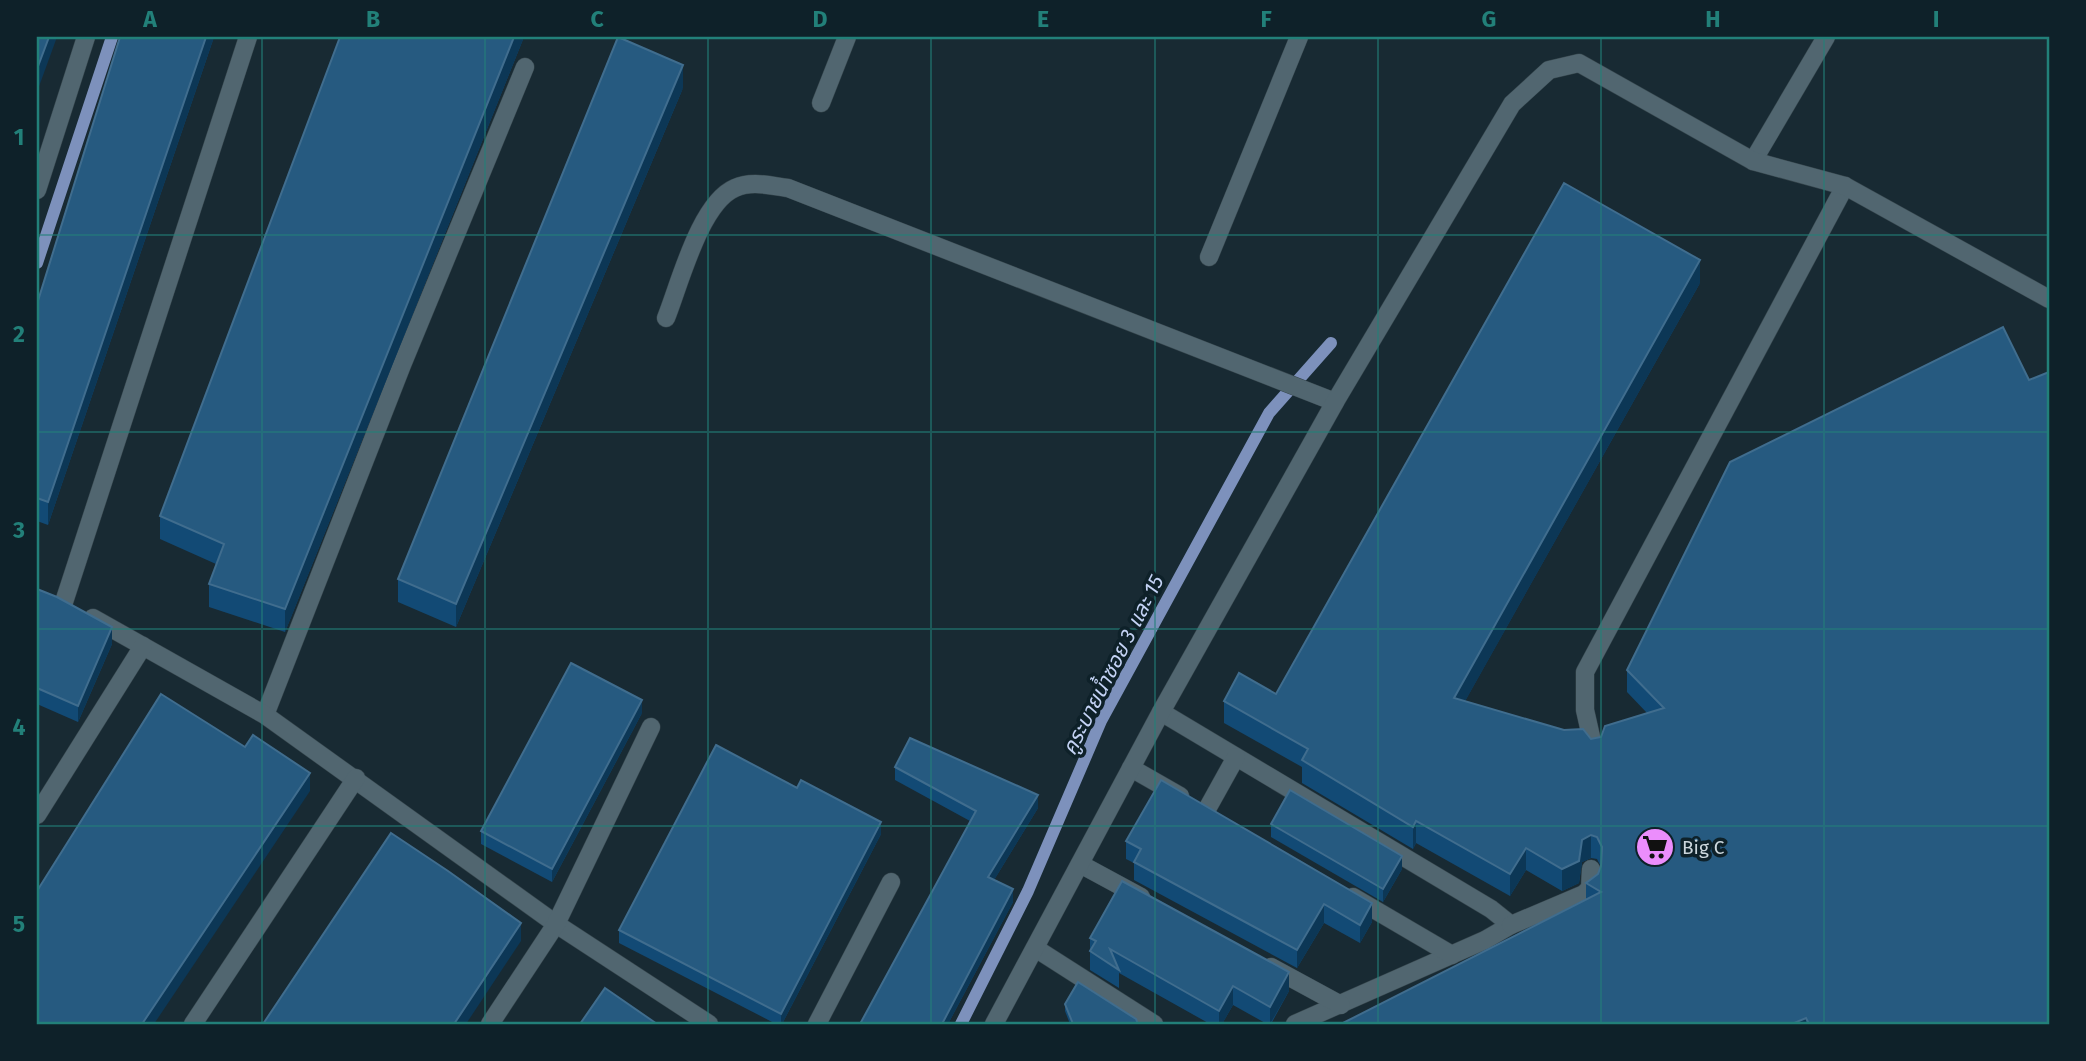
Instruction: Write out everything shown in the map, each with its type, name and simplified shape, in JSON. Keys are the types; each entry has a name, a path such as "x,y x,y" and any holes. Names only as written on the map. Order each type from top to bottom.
{"street":[{"path":"37,190 40,166 86,37"},
{"path":"64,602 248,37"},
{"path":"821,103 847,37"},
{"path":"1209,257 1298,37"},
{"path":"1754,161 1826,37"},
{"path":"994,1024 1161,712 1335,401 1512,104 1549,71 1579,63 1754,161 1845,186 2049,299"},
{"path":"265,715 402,365 525,67"},
{"path":"666,318 704,220 717,200 735,187 756,183 788,188 1335,401"},
{"path":"1594,750 1585,710 1584,672 1845,186"},
{"path":"46,594 265,715 556,924 709,1024"},
{"path":"37,815 143,646"},
{"path":"1161,712 1491,909 1511,925"},
{"path":"490,1024 556,924 651,727"},
{"path":"1131,768 1212,814 1236,757"},
{"path":"193,1024 356,778"},
{"path":"1080,864 1163,909"},
{"path":"1295,1024 1584,894 1590,888 1591,869"},
{"path":"817,1024 891,882"},
{"path":"1335,886 1452,955"},
{"path":"1035,948 1154,1024"},
{"path":"1258,960 1341,1005"}],"building":[{"path":"37,37 49,37 37,69"},
{"path":"120,37 206,37 48,502 37,498 37,304"},
{"path":"340,37 514,37 285,609 209,584 224,544 160,516"},
{"path":"618,37 683,65 456,604 398,579"},
{"path":"1564,183 1700,260 1454,698 1564,730 1583,729 1591,739 1601,737 1605,726 1664,708 1627,670 1730,462 2003,327 2029,380 2049,372 2049,1024 1809,1024 1806,1018 1792,1024 1341,1024 1601,892 1586,883 1598,874 1601,866 1602,847 1597,837 1591,835 1582,840 1579,861 1562,869 1526,848 1510,874 1416,821 1413,827 1302,760 1308,749 1224,701 1239,673 1276,694"},
{"path":"37,589 112,627 78,706 37,688"},
{"path":"571,663 642,700 552,869 481,831"},
{"path":"161,694 245,747 253,735 310,773 142,1024 37,1024 37,891"},
{"path":"910,738 1038,795 988,877 1013,889 942,1024 860,1024 976,811 895,767"},
{"path":"716,745 797,788 801,780 881,822 781,1014 619,930"},
{"path":"1161,780 1372,903 1360,925 1324,904 1297,950 1134,862 1141,849 1126,841"},
{"path":"1290,790 1402,856 1383,889 1271,824"},
{"path":"391,833 521,923 454,1024 263,1024"},
{"path":"1122,881 1289,972 1270,1007 1233,986 1219,1011 1110,949 1119,970 1090,951 1096,941 1090,938"},
{"path":"1078,982 1136,1019 1138,1024 1073,1024 1065,1004"},
{"path":"605,988 657,1024 580,1024"}],"waterway":[{"name":"คูระบายน้ำซอย 3 และ 15","path":"37,263 112,37"},
{"name":"คูระบายน้ำซอย 3 และ 15","path":"961,1024 1028,891 1101,721 1269,413 1331,343"}],"place":[{"name":"Big C","path":"1655,847"}]}
